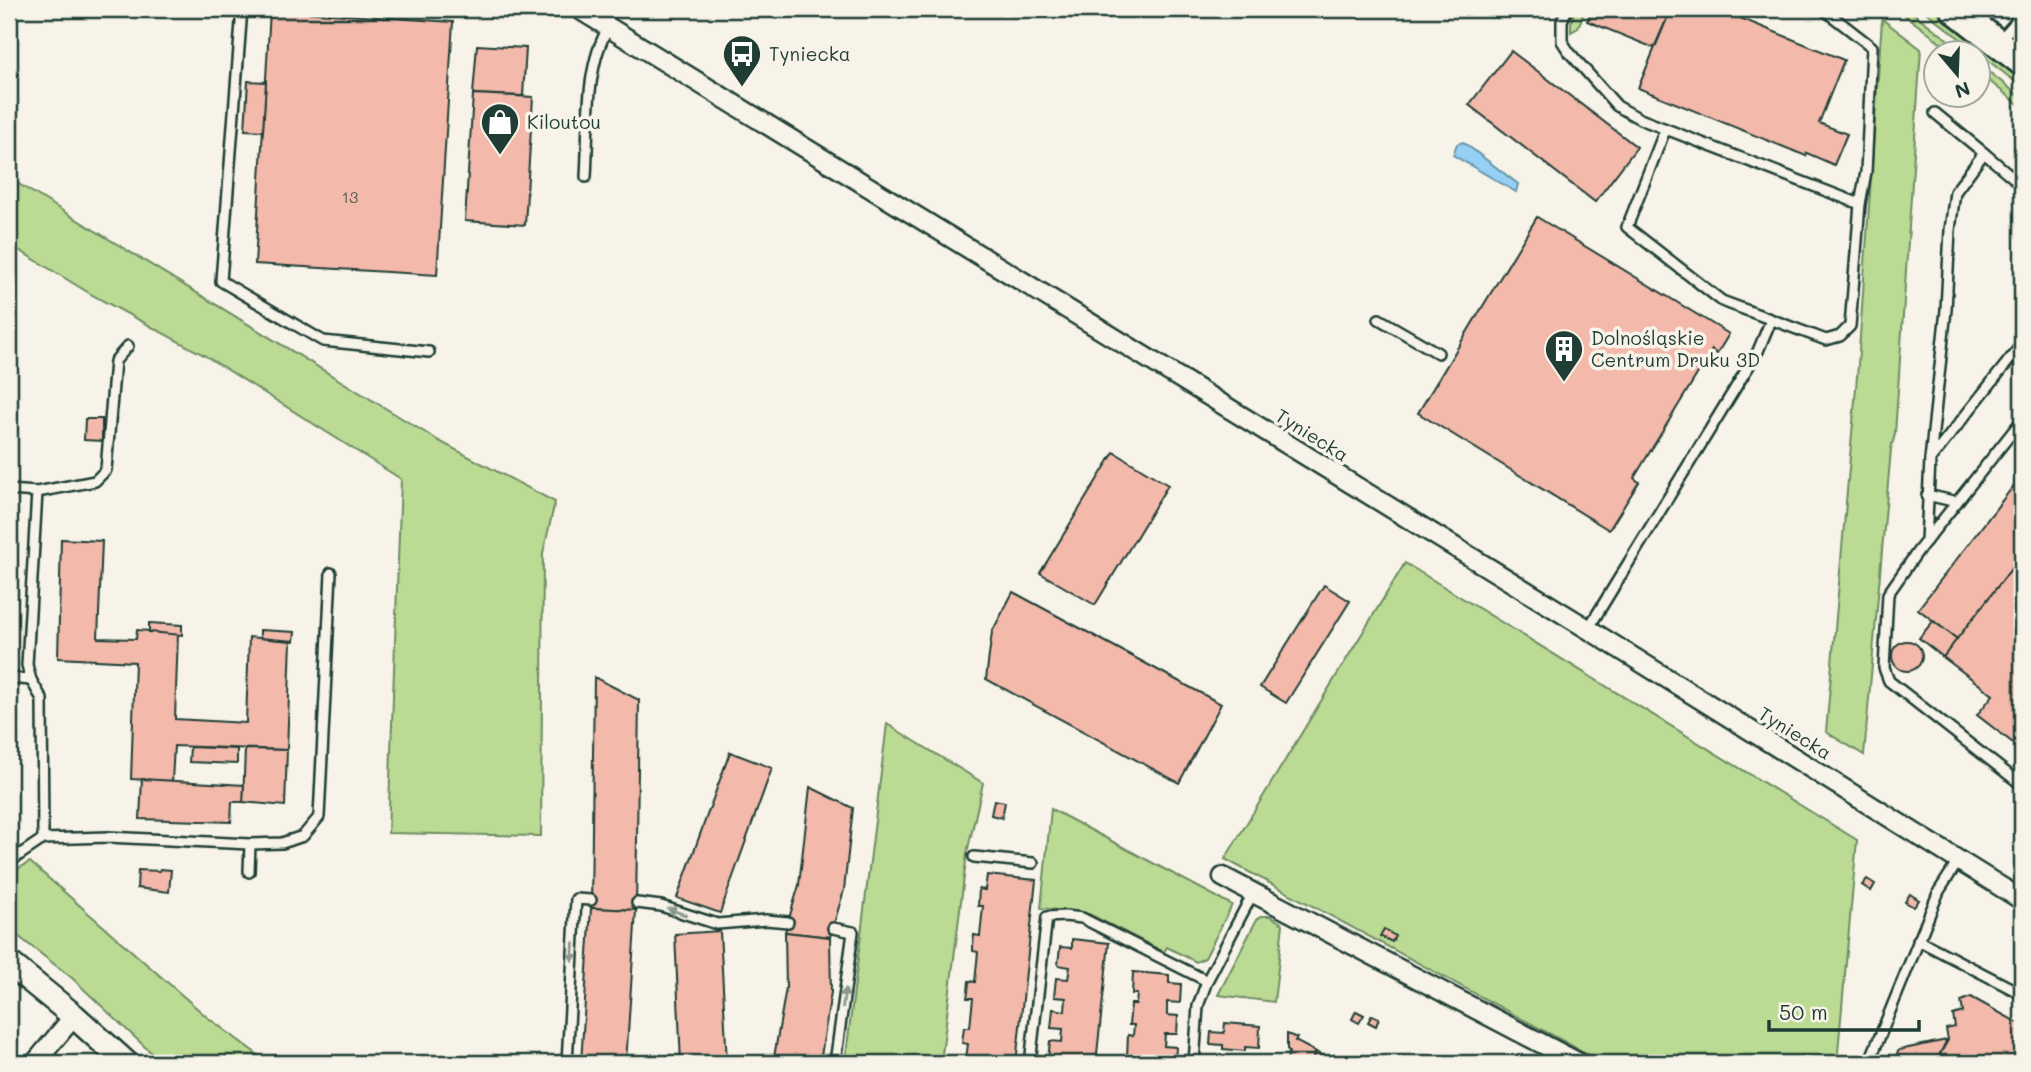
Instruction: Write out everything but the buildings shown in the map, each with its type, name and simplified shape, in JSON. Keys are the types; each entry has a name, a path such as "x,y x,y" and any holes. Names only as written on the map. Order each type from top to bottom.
{"main road":[{"path":"1954,9 2022,62"}],"street":[{"name":"Tyniecka","path":"579,9 1959,860 2020,895"},
{"path":"1223,877 1579,1063"},
{"path":"9,962 126,1063"},
{"path":"35,1063 74,1016"}],"lane":[{"path":"242,9 221,281 323,341 429,352"},
{"path":"1567,9 1562,21 1562,41 1617,106 1665,130 1860,204"},
{"path":"1665,130 1627,227 1722,301 1826,340 1840,336 1850,326 1860,204 1866,172 1872,47 1823,9"},
{"path":"1998,43 2022,15"},
{"path":"586,177 596,52 609,27"},
{"path":"1935,113 2022,185"},
{"path":"1926,542 1927,495 1955,192 1984,153"},
{"path":"1379,319 1438,354"},
{"path":"1588,629 1758,351 1771,320"},
{"path":"1930,460 2022,344"},
{"path":"9,490 37,492 95,481 101,477 106,470 115,361 128,346"},
{"path":"2022,420 1888,594 1884,668 1889,681 2022,785"},
{"path":"37,492 27,665 31,680 42,699 44,718 43,839"},
{"path":"1927,495 1957,502"},
{"path":"9,862 43,839 108,837 282,844 303,836 319,817 331,573"},
{"path":"9,678 31,680"},
{"path":"249,872 250,844"},
{"path":"974,857 1033,863"},
{"path":"1869,1063 1939,891 1959,860"},
{"path":"1194,1063 1198,1006 1207,981 1254,892"},
{"path":"567,1063 576,899 592,900"},
{"path":"637,902 661,906 717,924 766,920 788,922"},
{"path":"1030,1063 1047,916 1082,918 1207,981"},
{"path":"833,928 853,932 835,1063"},
{"path":"1918,940 2022,994"}],"green space":[{"path":"1575,9 1585,9 1578,28 1571,32 1571,23"},
{"path":"1897,9 1908,9 1946,38 1935,38"},
{"path":"1922,9 1935,9 1972,38 1959,38"},
{"path":"1882,19 1921,49 1895,434 1891,449 1864,755 1826,732 1858,365"},
{"path":"1993,54 2022,77 2022,87 1993,64"},
{"path":"1993,75 2022,98 2022,107 1993,84"},
{"path":"9,178 439,441 555,502 543,553 541,836 388,833 401,479 204,355 94,296 9,244"},
{"path":"1405,563 1857,840 1837,1063 1604,1063 1225,859"},
{"path":"887,724 983,783 967,853 941,1063 845,1063"},
{"path":"1051,809 1232,905 1205,958 1196,962 1167,947 1164,952 1089,914 1041,908"},
{"path":"30,862 207,1017 269,1063 162,1063 72,978 9,929 9,874"},
{"path":"1270,916 1283,924 1274,1002 1218,995 1257,919"}],"water":[{"path":"1463,142 1518,184 1516,192 1453,155 1457,144"}],"place":[{"name":"Tyniecka","path":"742,88"},
{"name":"Kiloutou","path":"500,156"},
{"name":"Dolnośląskie Centrum Druku 3D","path":"1564,383"}]}
